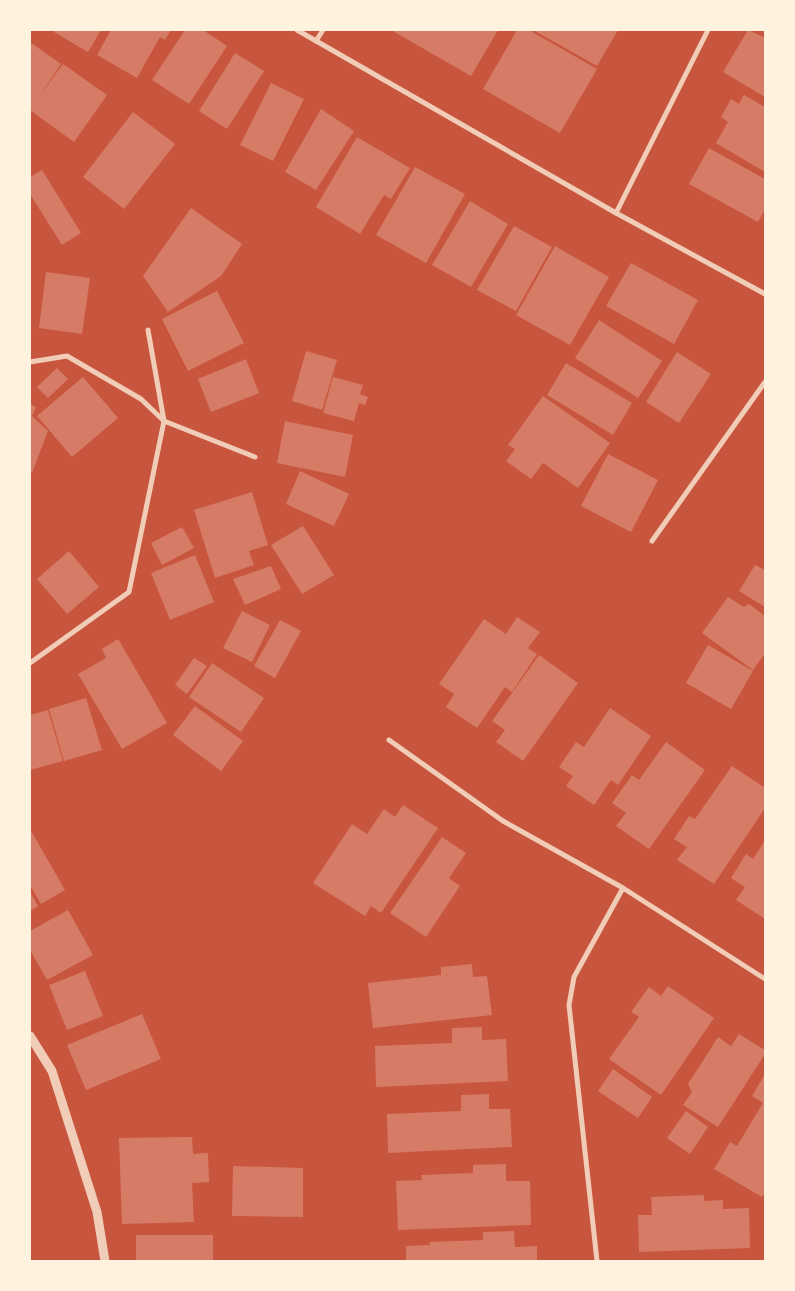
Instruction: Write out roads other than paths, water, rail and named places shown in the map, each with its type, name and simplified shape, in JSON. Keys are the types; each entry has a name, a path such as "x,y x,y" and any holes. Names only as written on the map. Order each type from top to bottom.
{"street":[{"path":"297,30 616,213 765,294"},
{"path":"316,41 323,30"},
{"path":"616,213 708,30"},
{"path":"30,663 130,592 164,422 148,330"},
{"path":"30,362 66,356 141,399 164,422 255,457"},
{"path":"652,542 765,382"},
{"path":"389,740 503,821 623,888 765,979"},
{"path":"597,1261 569,1005 574,977 623,888"},
{"path":"30,1036 52,1071 97,1212 105,1261"}]}
